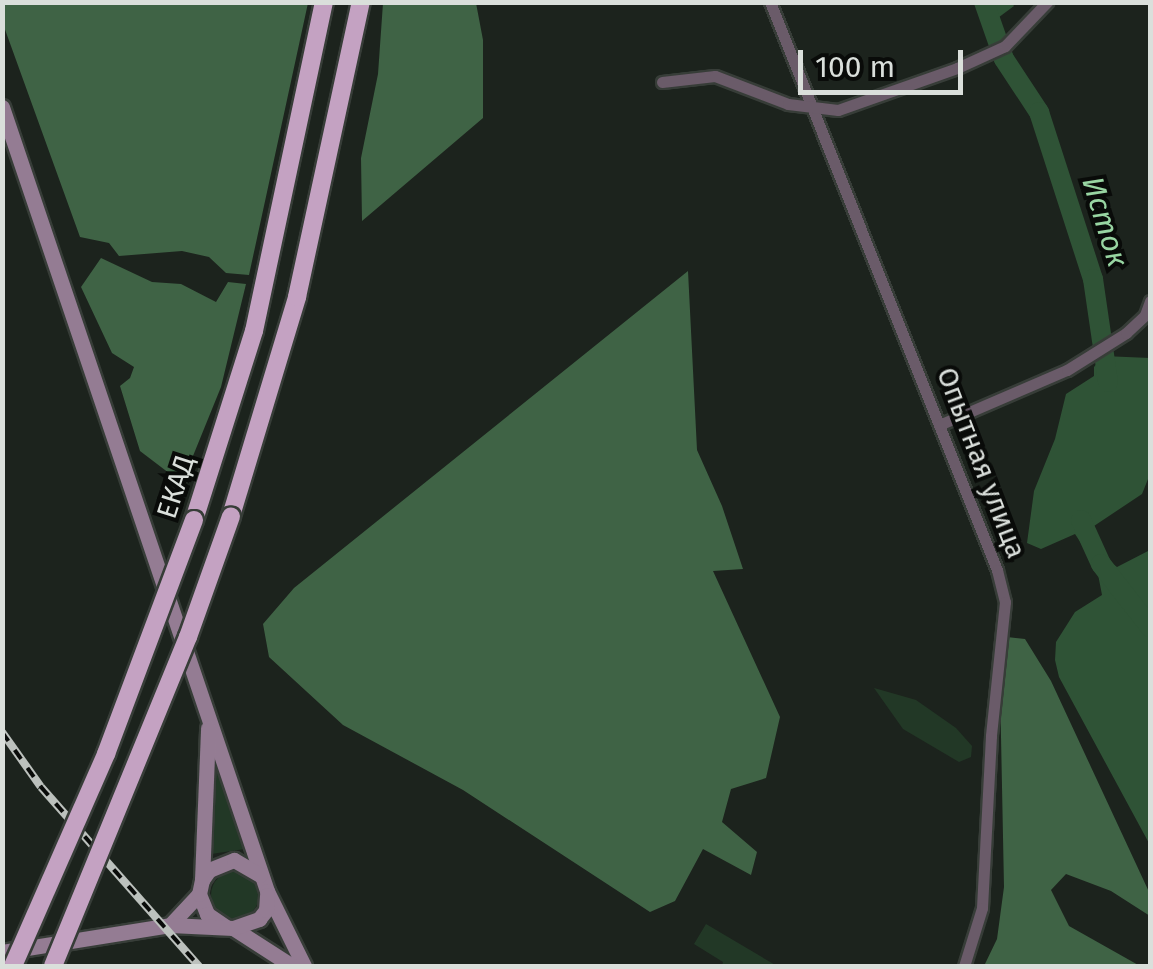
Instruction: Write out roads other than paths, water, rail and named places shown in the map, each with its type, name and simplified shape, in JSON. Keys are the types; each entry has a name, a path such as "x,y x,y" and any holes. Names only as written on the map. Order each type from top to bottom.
{"highway":[{"name":"ЕКАД","path":"14,966 99,771 194,520 254,331 324,2"},
{"path":"54,966 188,638 230,516 297,296 361,2"}],"main road":[{"path":"2,107 265,883 304,966"},
{"path":"208,718 200,887 208,914 292,966"},
{"path":"170,925 223,862 234,860 265,883"},
{"path":"2,952 170,925 230,927 259,918 266,910 265,883"}],"street":[{"name":"Опытная улица","path":"770,2 939,425 1005,602 991,736 982,908 964,966"},
{"path":"662,82 714,76 814,110 862,105 999,49 1047,2"},
{"path":"939,425 1067,370 1145,315 1150,301"}],"waterway":[{"name":"Исток","path":"984,2 1004,59 1039,112 1093,279 1108,382"},
{"name":"Исток","path":"1081,520 1101,564 1150,627"}],"railway":[{"path":"2,732 41,787 199,966"}]}
